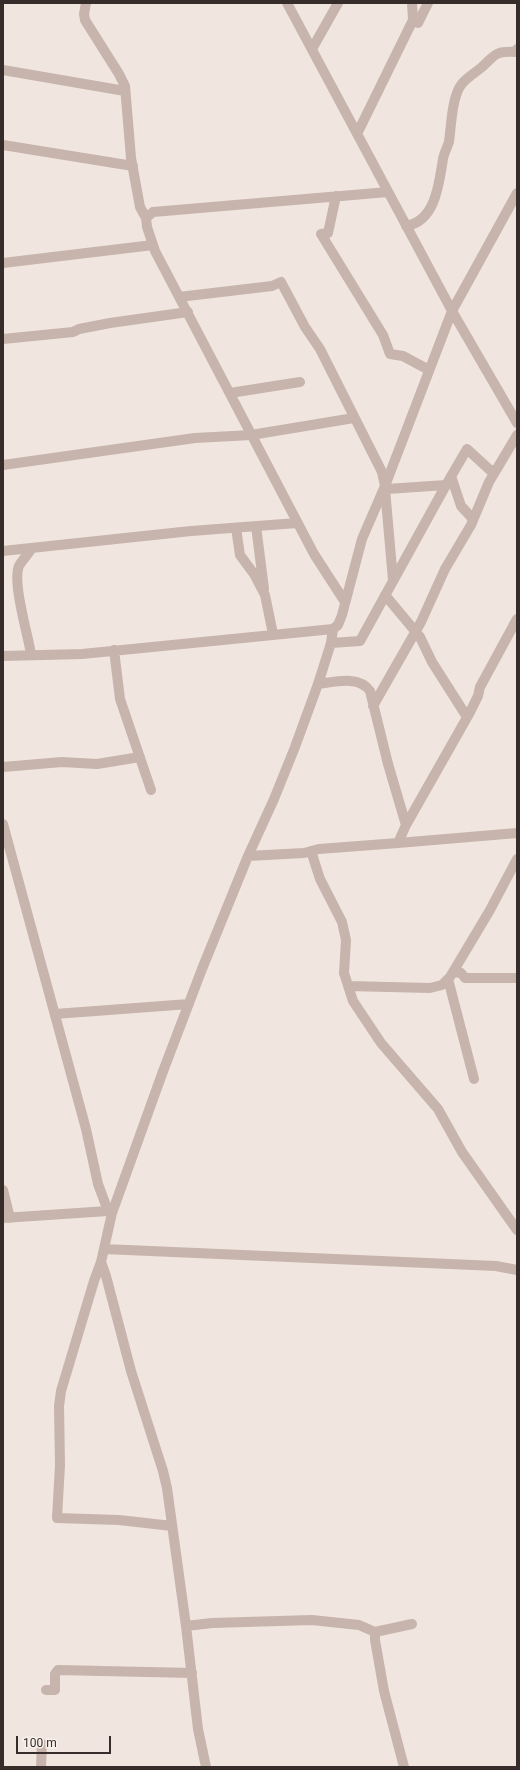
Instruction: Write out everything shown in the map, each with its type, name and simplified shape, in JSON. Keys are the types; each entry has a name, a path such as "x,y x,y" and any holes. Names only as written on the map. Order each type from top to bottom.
{"street":[{"path":"86,3 84,14 85,20 125,86 128,135 140,207 146,218 147,227 153,245 314,554 345,602"},
{"path":"287,3 452,311 517,423"},
{"path":"312,49 338,3"},
{"path":"357,134 413,20 412,3"},
{"path":"413,20 418,23 428,3"},
{"path":"406,226 416,225 430,211 440,182 443,158 448,143 452,112 460,86 494,54 516,52 517,49"},
{"path":"3,70 125,91"},
{"path":"3,145 133,166"},
{"path":"146,218 153,212 388,192"},
{"path":"3,656 31,654 82,654 333,629 338,625 362,539 385,486 452,311 517,193"},
{"path":"336,196 328,233 321,234 383,335 390,354 403,356 429,370"},
{"path":"3,263 153,245"},
{"path":"179,296 272,286 281,282 305,327 320,349 382,472 385,486 393,580"},
{"path":"3,339 73,332 79,329 110,323 188,312"},
{"path":"230,393 300,382"},
{"path":"3,465 195,438 251,435 354,418"},
{"path":"373,706 415,632 473,519 489,482 517,435"},
{"path":"331,643 360,641 467,449 491,471 496,469"},
{"path":"385,486 387,489 449,481"},
{"path":"449,481 461,506 473,519"},
{"path":"3,551 191,531 298,523"},
{"path":"256,526 265,595 273,634"},
{"path":"236,528 240,555 254,574 265,595"},
{"path":"31,549 27,557 19,566 16,579 31,654"},
{"path":"385,595 420,637 432,662 467,717"},
{"path":"398,842 406,825 467,717 478,696 480,687 517,619"},
{"path":"172,1526 119,1520 57,1518 60,1465 61,1391 92,1286 101,1262 110,1212 162,1074 248,856 280,784 318,684 331,643 333,629"},
{"path":"114,650 120,699 151,790"},
{"path":"318,684 354,681 362,682 370,691 406,825"},
{"path":"3,767 62,762 97,764 140,757"},
{"path":"3,824 86,1128 98,1184 110,1212"},
{"path":"248,856 517,833"},
{"path":"311,851 320,879 342,922 346,940 344,973 353,1001 381,1043 438,1109 462,1152 517,1230"},
{"path":"348,986 430,988 442,985 451,975 490,910 517,859"},
{"path":"451,975 461,973 465,978 517,978"},
{"path":"451,975 474,1079"},
{"path":"55,1014 190,1004"},
{"path":"3,1190 6,1218 110,1212"},
{"path":"104,1249 496,1266 517,1270"},
{"path":"101,1262 131,1371 163,1471 186,1626 198,1729 206,1767"},
{"path":"92,1286 101,1280 106,1281 108,1284"},
{"path":"186,1626 212,1623 312,1620 359,1625 375,1632 412,1624"},
{"path":"375,1632 375,1640 384,1691 404,1767"},
{"path":"46,1690 55,1690 55,1674 58,1670 192,1673"},
{"path":"41,1767 42,1744"}]}
